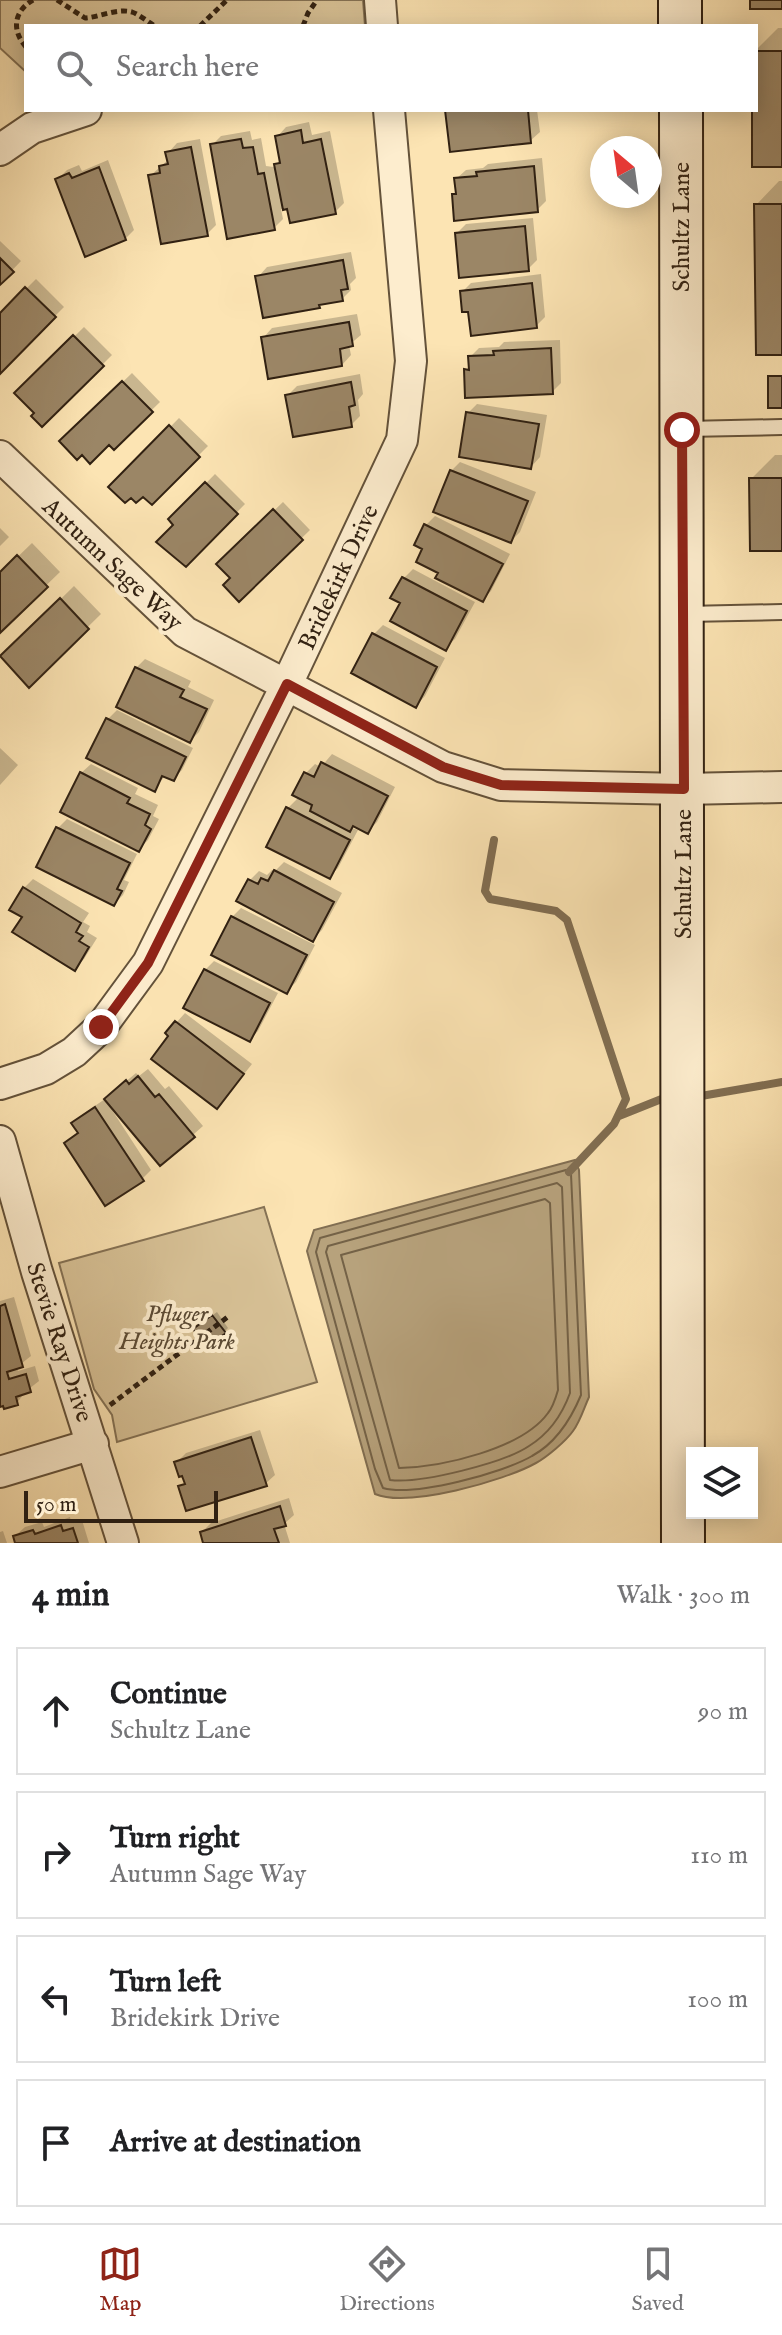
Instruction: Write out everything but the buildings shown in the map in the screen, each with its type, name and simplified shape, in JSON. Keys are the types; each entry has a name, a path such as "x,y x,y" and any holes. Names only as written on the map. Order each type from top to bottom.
{"street":[{"path":"380,0 382,24"},
{"path":"680,0 680,24"},
{"path":"0,150 32,128 80,112"},
{"name":"Bridekirk Drive","path":"0,1084 46,1069 74,1052 101,1027 148,963 287,684 402,440 411,361 389,112"},
{"name":"Schultz Lane","path":"681,112 683,1543"},
{"name":"Autumn Sage Way","path":"0,456 185,632 443,767 501,785 684,789 782,787"},
{"name":"Stevie Ray Drive","path":"0,1141 37,1272 123,1543"},
{"path":"0,1472 93,1444"}],"lane":[{"path":"682,430 782,427"},
{"path":"683,614 782,612"}],"path":[{"path":"24,44 19,35 17,16 22,7 33,0"},
{"path":"57,0 85,18 104,16 119,10 133,13 152,24"},
{"path":"202,24 227,0"},
{"path":"304,24 314,1"},
{"path":"110,1405 229,1316"}],"green space":[{"path":"0,0 363,0 365,24 24,24 24,70 0,48"},
{"name":"Pfluger Heights Park","path":"264,1207 317,1382 117,1442 112,1415 94,1389 59,1263"}],"water":[{"path":"575,1160 579,1170 589,1397 580,1419 570,1435 540,1460 502,1477 456,1490 410,1498 375,1494 307,1251 314,1230"}],"waterway":[{"path":"494,840 485,891 490,899 556,911 567,920 626,1099 614,1124 569,1172"},
{"path":"701,1096 782,1082"},
{"path":"619,1116 664,1098"}],"route":[{"path":"101,1027 148,963 287,684 443,767 501,785 684,789 682,430"}]}
